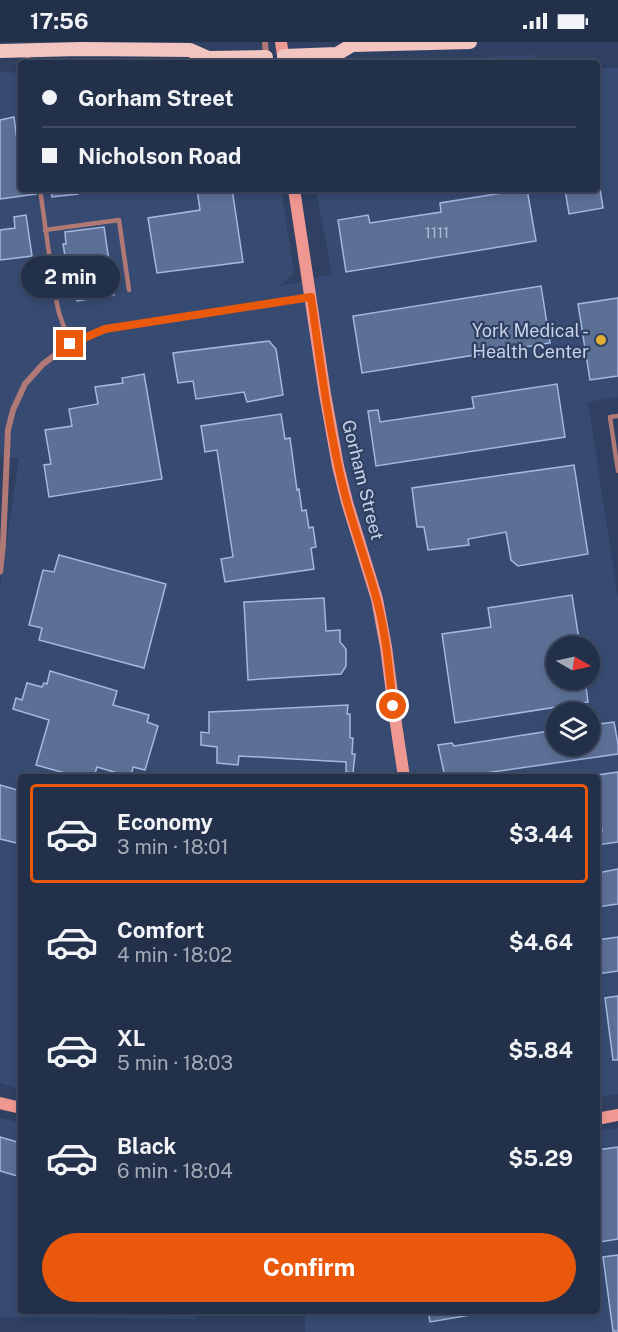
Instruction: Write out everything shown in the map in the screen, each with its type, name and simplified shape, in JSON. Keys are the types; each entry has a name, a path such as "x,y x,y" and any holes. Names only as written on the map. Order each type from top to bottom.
{"main road":[{"path":"283,54 337,54 350,44 470,42"},
{"path":"0,51 27,57 195,46 208,57 267,60"}],"street":[{"path":"265,42 267,60 283,54"},
{"name":"Gorham Street","path":"294,192 338,466 377,599 404,774"},
{"path":"0,572 8,430 13,410 25,384 43,364 70,344 105,329 311,297"},
{"path":"0,1103 18,1107"},
{"path":"600,1118 618,1115"}],"lane":[{"path":"40,192 58,313 70,344"},
{"path":"45,230 119,220 129,290"},
{"path":"618,416 610,417 618,471"}],"shaded area":[{"path":"535,55 536,60 417,60"},
{"path":"600,68 618,68 618,397 588,402 618,599 618,1094 600,1097 600,774 18,774 18,1088 0,1083 0,589 19,458 0,457 0,72 18,73 18,192 281,192 294,273 278,287 332,274 317,192 600,192"},
{"path":"0,1118 18,1122 18,1314 198,1314 197,1319 0,1317"},
{"path":"618,1128 618,1332 305,1332 305,1314 600,1314 600,1131"}],"building":[{"path":"14,117 18,148 18,192 36,192 36,194 0,199 0,120"},
{"path":"600,189 603,208 569,214 565,192 600,192"},
{"path":"51,192 78,192 78,194 52,197"},
{"path":"197,192 232,192 243,262 157,273 148,218 200,210"},
{"path":"508,192 528,192 536,241 346,272 338,220 368,215 370,223 441,212 440,203"},
{"path":"26,215 32,256 0,260 0,230 15,228 14,217"},
{"path":"104,227 114,295 77,301 70,272 68,273 63,244 66,244 65,232"},
{"path":"541,286 550,343 362,373 353,316"},
{"name":"York Medical - Health Center","path":"618,298 618,376 590,380 578,304"},
{"path":"269,341 276,349 283,395 247,402 244,392 196,399 193,381 178,383 173,353"},
{"path":"144,374 162,479 49,497 44,465 51,464 45,430 72,426 69,409 98,404 95,387 123,383 122,378"},
{"path":"557,384 565,437 376,466 368,411 378,410 380,422 474,408 472,397"},
{"path":"281,414 285,439 290,438 302,511 306,510 309,528 313,527 316,547 311,548 314,569 225,582 221,559 233,557 217,450 205,452 201,426"},
{"path":"574,465 588,554 518,566 511,560 506,532 468,539 469,545 428,550 424,527 417,527 412,488"},
{"path":"59,555 166,584 144,668 39,640 42,628 29,625 43,570 54,572"},
{"path":"572,595 578,636 546,636 546,690 586,690 588,702 546,702 546,709 455,723 442,634 491,627 488,608"},
{"path":"324,598 326,631 340,630 340,642 346,649 346,666 341,674 248,680 244,602"},
{"path":"50,671 117,691 113,705 149,715 147,722 158,726 145,770 133,767 132,774 121,774 97,767 95,774 68,774 36,765 49,720 13,709 16,698 22,700 27,683 42,687 44,683 47,684"},
{"path":"348,705 350,738 353,738 352,754 355,754 353,773 346,772 346,762 239,756 238,765 217,763 217,747 201,745 201,732 209,733 209,712"},
{"path":"614,722 618,754 478,774 444,774 438,745 452,743 454,746 546,732 546,756 600,756 600,724"},
{"path":"618,772 618,842 600,845 600,831 602,831 600,775"},
{"path":"0,785 18,790 18,843 0,839"},
{"path":"618,869 618,904 600,907 600,872"},
{"path":"618,937 618,971 600,974 600,940"},
{"path":"618,996 618,1060 613,1060 605,998"},
{"path":"0,1137 18,1142 18,1176 0,1171"},
{"path":"618,1147 618,1239 600,1242 600,1150"},
{"path":"618,1255 618,1331 613,1331 603,1257"},
{"path":"429,1314 470,1314 470,1315 430,1322"}],"place":[{"name":"York Medical - Health Center","path":"601,340"}],"route":[{"path":"70,344 105,329 311,297 338,466 377,599 386,647 393,706"}]}
